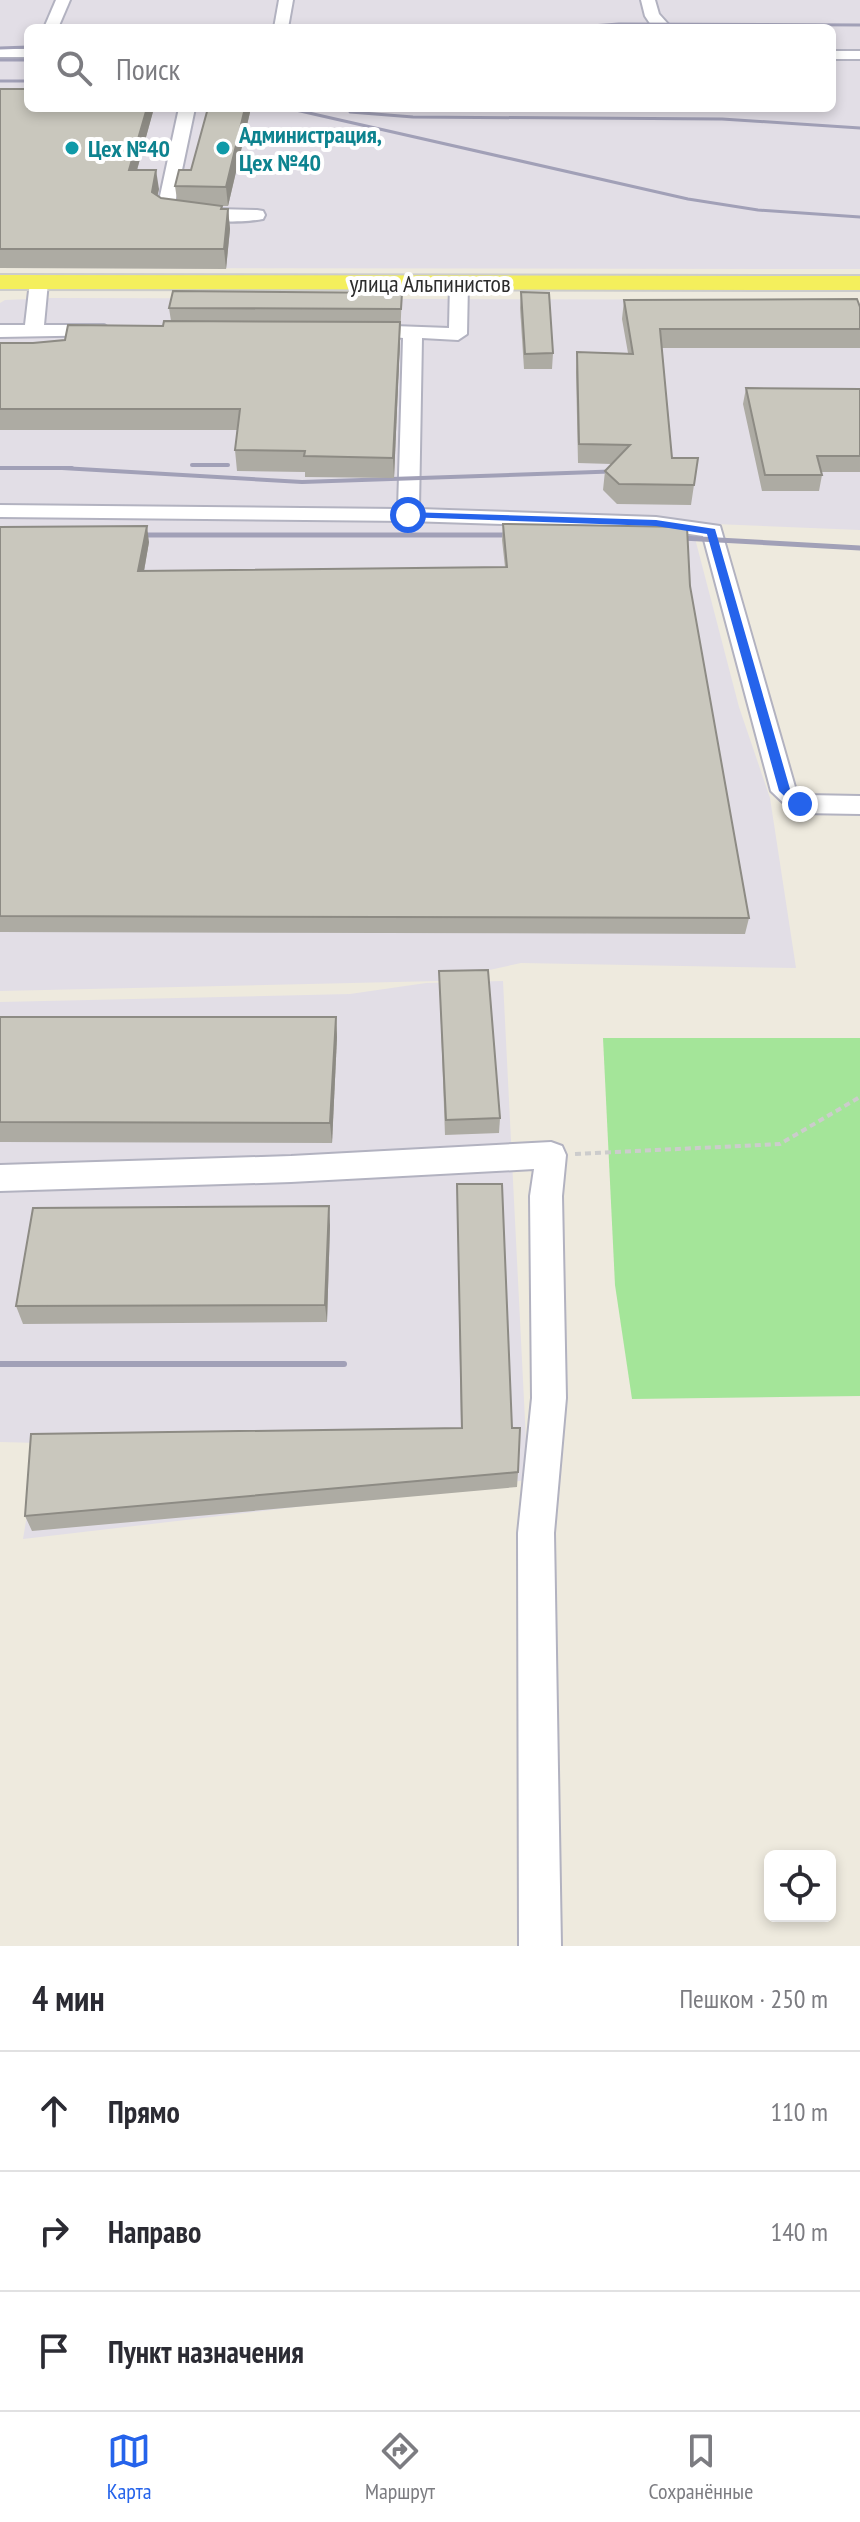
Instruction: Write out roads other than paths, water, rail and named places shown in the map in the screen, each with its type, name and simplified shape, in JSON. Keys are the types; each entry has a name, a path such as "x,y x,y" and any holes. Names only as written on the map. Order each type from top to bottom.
{"main road":[{"name":"улица Альпинистов","path":"0,282 860,283"}],"lane":[{"path":"53,24 63,0"},
{"path":"282,24 286,0"},
{"path":"648,0 652,16 661,24"},
{"path":"0,53 24,53"},
{"path":"836,55 860,55"},
{"path":"186,112 165,210 174,214 257,215"},
{"path":"34,330 39,282"},
{"path":"381,332 458,334 459,283"},
{"path":"0,331 129,331"},
{"path":"408,515 413,332"},
{"path":"0,511 408,515 656,523 712,531 784,791 800,804 860,805"},
{"path":"0,1178 291,1169 551,1155 546,1196 549,1398 536,1533 540,1946"}],"railway":[{"path":"836,25 860,25"},
{"path":"0,48 24,47"},
{"path":"0,60 24,60"},
{"path":"0,81 24,81"},
{"path":"305,112 688,199 758,210 860,217"},
{"path":"350,112 413,117 722,119 860,128"},
{"path":"192,465 228,465"},
{"path":"0,468 62,468"},
{"path":"62,468 72,468"},
{"path":"62,468 302,482 625,471"},
{"path":"128,535 524,535"},
{"path":"664,537 860,548"},
{"path":"0,1364 344,1364"}],"place":[{"name":"Цех №40","path":"72,148"},
{"name":"Администрация, Цех №40","path":"223,148"}]}
